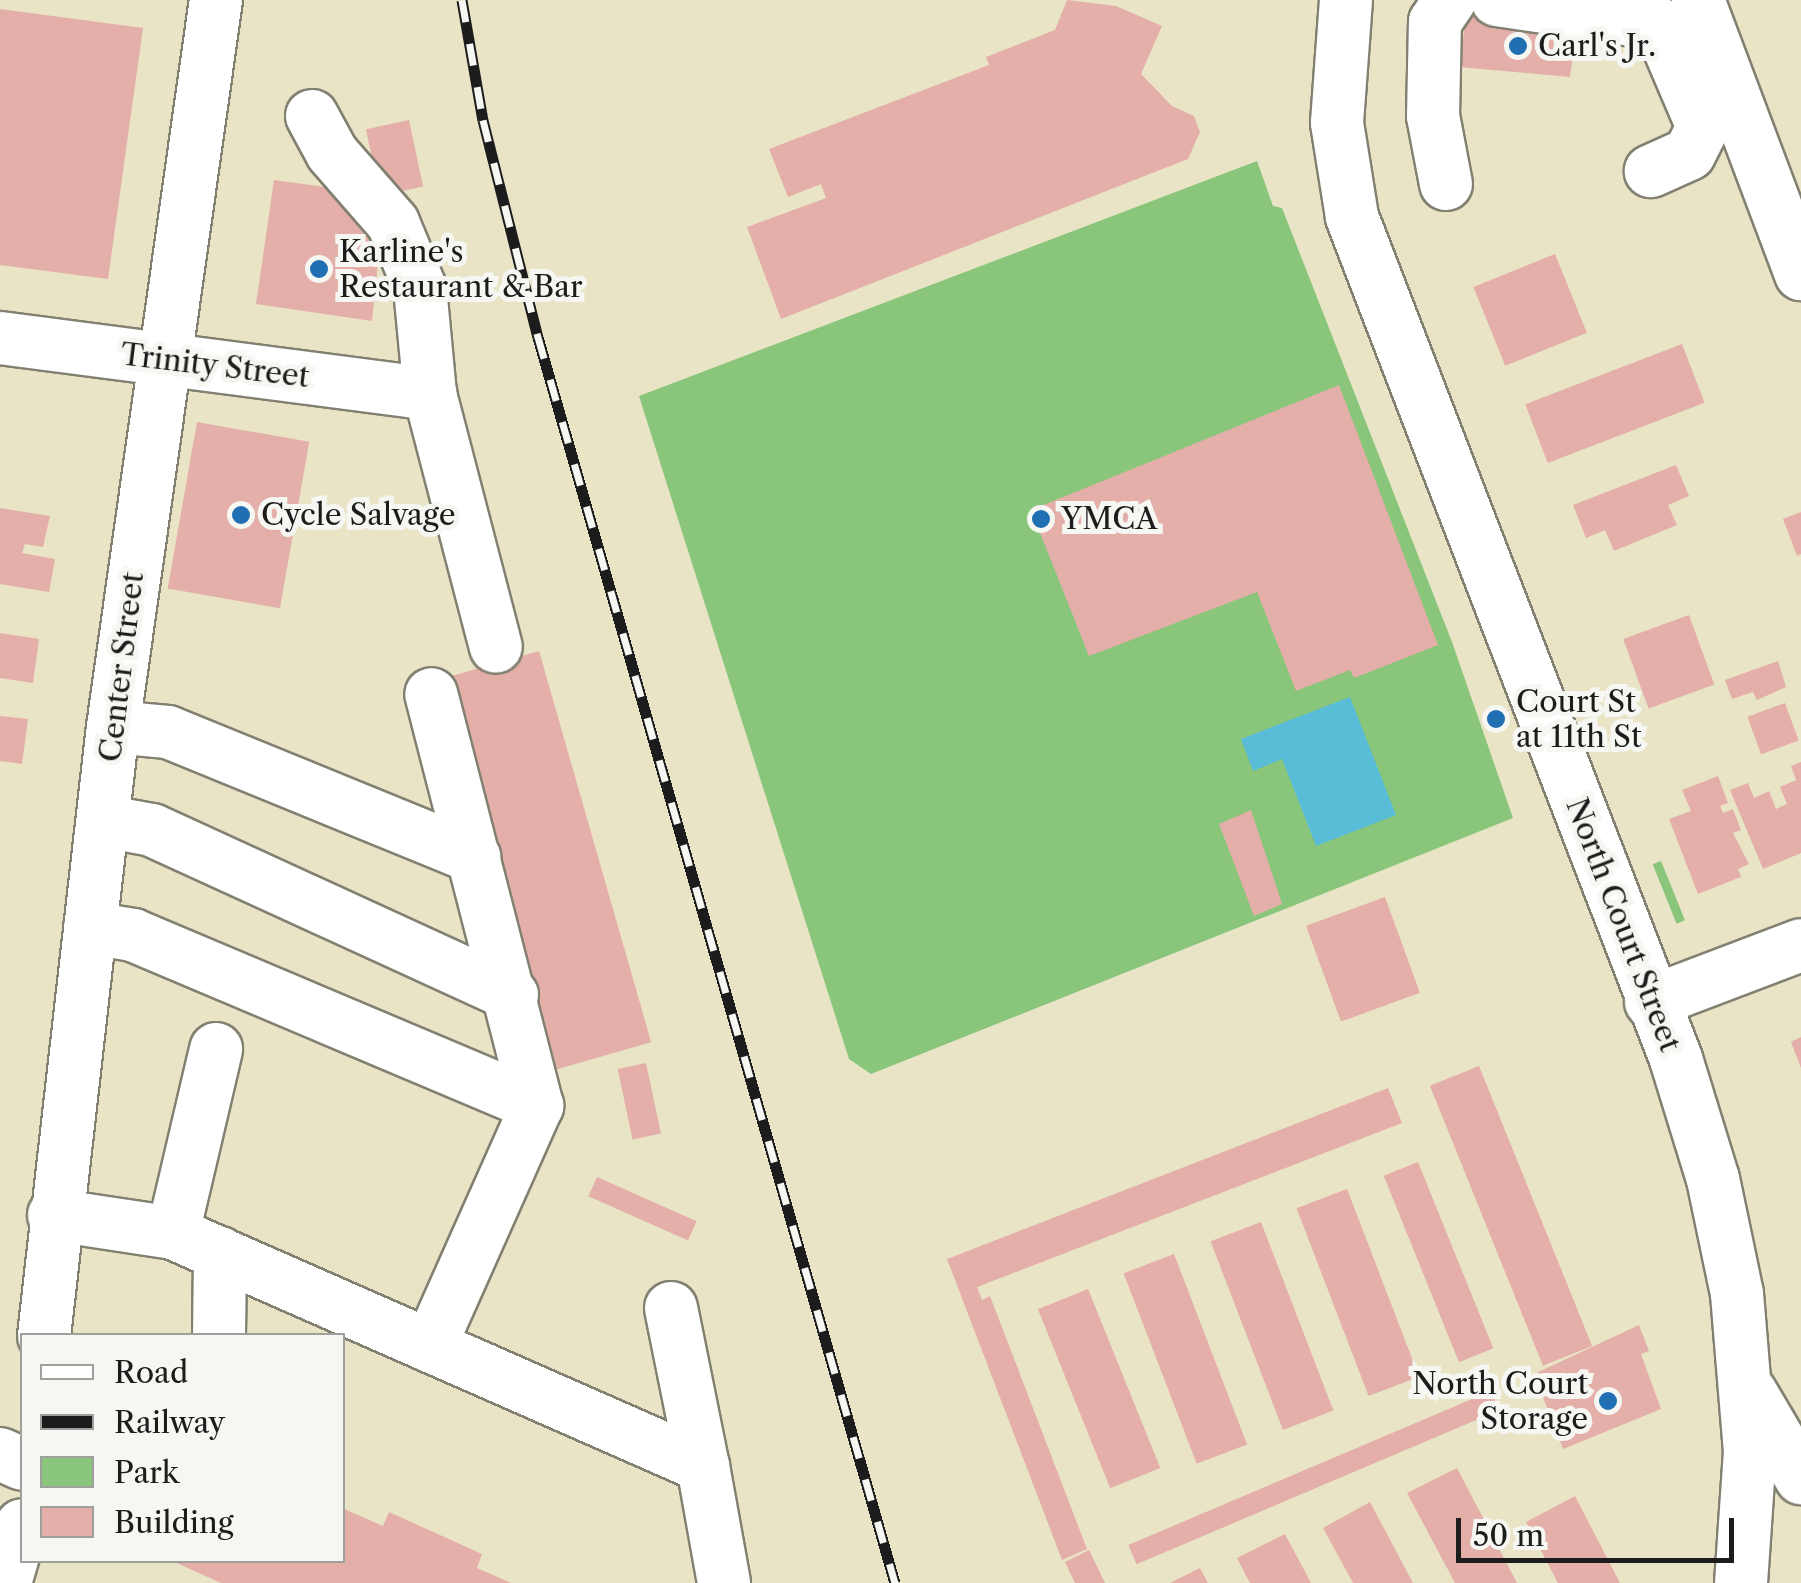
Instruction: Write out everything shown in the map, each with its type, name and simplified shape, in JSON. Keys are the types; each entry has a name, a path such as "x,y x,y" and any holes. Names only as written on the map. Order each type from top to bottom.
{"street":[{"name":"Center Street","path":"44,1333 54,1215 113,728 216,0"},
{"name":"North Court Street","path":"1346,0 1337,123 1352,217 1651,1002 1714,1180 1737,1294 1750,1450 1741,1583"},
{"path":"1446,184 1434,116 1435,22 1450,0"},
{"path":"1497,0 1659,24 1704,126 1689,154 1651,171"},
{"path":"1698,0 1801,274"},
{"path":"312,116 332,153 393,223 420,288 430,394 496,647"},
{"name":"Trinity Street","path":"0,338 162,362 203,360 430,394"},
{"path":"430,1346 536,1106 512,995 431,694"},
{"path":"113,728 168,732 475,858"},
{"path":"103,821 152,830 512,995"},
{"path":"90,928 133,935 536,1106"},
{"path":"1651,1002 1801,945"},
{"path":"216,1048 196,1243 217,1333"},
{"path":"54,1215 196,1243 702,1466"},
{"path":"671,1308 724,1583"},
{"path":"1744,1380 1801,1478"},
{"path":"5,1583 20,1532"}],"green space":[{"name":"YMCA","path":"1257,161 1273,206 1282,208 1452,642 1513,818 871,1074 849,1059 639,396"},
{"path":"1661,861 1685,920 1677,924 1653,864"}],"water":[{"path":"1350,697 1396,815 1316,846 1282,759 1253,771 1241,739"}],"building":[{"path":"1067,0 1116,6 1162,26 1141,74 1172,106 1194,116 1200,132 1188,159 781,319 747,227 826,198 821,184 788,197 769,149 989,65 986,57 1055,30"},
{"name":"Carl's Jr.","path":"1468,3 1577,25 1570,77 1459,67"},
{"path":"0,9 143,28 108,279 0,265"},
{"path":"409,120 423,187 380,196 366,129"},
{"name":"Karline's Restaurant & Bar","path":"274,180 340,189 338,201 360,205 381,234 372,321 256,304"},
{"path":"1555,254 1587,333 1505,366 1473,287"},
{"path":"1682,344 1705,403 1548,463 1525,404"},
{"name":"YMCA","path":"1339,385 1438,645 1354,678 1350,670 1296,691 1257,592 1089,656 1031,510"},
{"name":"Cycle Salvage","path":"197,422 309,442 280,608 168,588"},
{"path":"1676,465 1689,496 1668,505 1677,525 1614,551 1605,530 1586,538 1573,505"},
{"path":"0,508 50,516 43,547 25,544 22,553 55,559 49,592 0,584"},
{"path":"1801,512 1801,554 1797,556 1783,519"},
{"path":"1689,615 1714,685 1649,708 1623,639"},
{"path":"0,633 39,639 33,683 0,678"},
{"path":"539,651 651,1042 557,1069 445,678"},
{"path":"1778,661 1786,687 1757,700 1753,692 1732,699 1725,680"},
{"path":"1785,703 1799,741 1761,754 1747,717"},
{"path":"0,716 28,719 22,764 0,761"},
{"path":"1801,762 1801,853 1763,869 1730,790 1748,783 1754,798 1769,791 1776,809 1787,804 1780,787 1796,780 1791,766"},
{"path":"1718,776 1728,803 1720,806 1723,813 1733,809 1741,830 1733,833 1749,864 1738,869 1741,877 1698,894 1669,819 1691,811 1682,790"},
{"path":"1251,810 1282,904 1254,916 1219,824"},
{"path":"1385,897 1420,993 1341,1022 1306,926"},
{"path":"1801,1037 1801,1068 1791,1042"},
{"path":"646,1063 661,1133 633,1139 618,1069"},
{"path":"1479,1066 1592,1346 1543,1366 1430,1086"},
{"path":"1388,1088 1402,1123 977,1287 982,1300 990,1296 1087,1549 1062,1560 947,1259"},
{"path":"1418,1162 1493,1348 1459,1362 1384,1176"},
{"path":"597,1177 697,1221 688,1241 588,1196"},
{"path":"1347,1189 1419,1377 1369,1396 1297,1208"},
{"path":"1261,1222 1333,1411 1283,1430 1211,1241"},
{"path":"1174,1254 1247,1444 1197,1464 1124,1273"},
{"path":"1088,1289 1160,1468 1110,1488 1038,1309"},
{"path":"1639,1325 1649,1351 1641,1354 1661,1409 1563,1449 1534,1374"},
{"path":"1491,1391 1499,1410 1137,1564 1128,1545"},
{"path":"1457,1468 1517,1583 1455,1583 1407,1493"},
{"path":"1575,1496 1620,1583 1558,1583 1526,1522"},
{"path":"1370,1502 1413,1583 1353,1583 1323,1528"},
{"path":"345,1509 383,1526 389,1512 482,1554 477,1568 511,1583 221,1583 177,1563 345,1563"},
{"path":"1285,1534 1311,1583 1250,1583 1237,1558"},
{"path":"1089,1550 1105,1583 1075,1583 1065,1562"},
{"path":"1200,1568 1208,1583 1170,1583"}],"railway":[{"path":"462,0 483,120 538,337 895,1583"}],"place":[{"name":"Carl's Jr.","path":"1518,46"},
{"name":"Karline's Restaurant & Bar","path":"319,269"},
{"name":"Cycle Salvage","path":"241,515"},
{"name":"YMCA","path":"1041,519"},
{"name":"Court St at 11th St","path":"1496,719"},
{"name":"North Court Storage","path":"1608,1401"}]}
